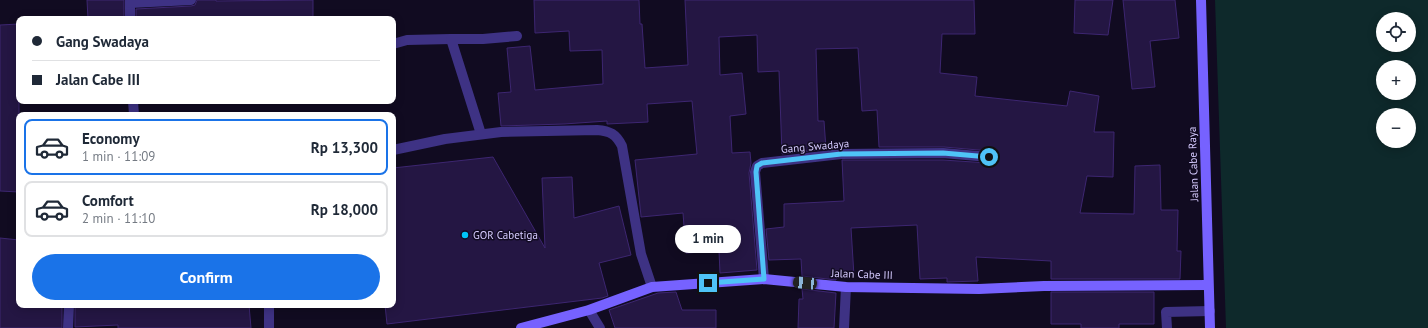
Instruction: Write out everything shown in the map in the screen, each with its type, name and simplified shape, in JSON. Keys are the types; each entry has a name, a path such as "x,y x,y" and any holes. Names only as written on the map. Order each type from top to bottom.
{"street":[{"path":"130,16 130,2 192,0"},
{"name":"Jalan Cabe Raya","path":"1201,0 1210,328"},
{"path":"396,43 407,40 483,39 517,36"},
{"path":"451,39 481,134"},
{"path":"396,149 445,139 502,132 610,131 618,138 622,146 641,254 652,288"},
{"name":"Gang Swadaya","path":"764,279 756,172 757,166 762,163 841,154 943,153 989,157"},
{"name":"Jalan Cabe III","path":"521,328 589,310 652,288 764,279 846,287 979,289 1044,286 1208,285"},
{"path":"844,328 846,287"},
{"path":"68,328 69,308"},
{"path":"269,308 269,328"},
{"path":"589,310 600,328"},
{"path":"1167,328 1166,312 1210,311"}],"green space":[{"path":"1215,0 1428,0 1428,328 1226,328"}],"building":[{"path":"87,0 124,0 124,16 88,16"},
{"path":"197,0 313,0 313,16 136,16 136,9 195,5"},
{"path":"534,0 639,0 645,68 688,65 685,0 974,0 975,34 942,34 940,73 977,77 975,96 1067,106 1070,91 1099,96 1094,132 1114,132 1113,177 1087,176 1080,213 1134,214 1135,166 1160,165 1161,210 1178,210 1177,251 1181,251 1180,279 1051,279 1051,261 976,257 978,281 947,282 947,278 920,279 917,225 851,228 854,276 836,278 836,280 802,276 801,259 769,260 766,229 784,227 784,204 844,201 842,160 943,160 988,163 994,161 995,157 993,152 990,151 944,147 879,147 877,110 862,111 858,48 816,49 818,121 824,121 826,149 782,154 779,71 758,72 757,35 719,37 720,75 742,73 746,114 730,116 732,153 750,152 751,163 749,173 757,270 720,273 719,251 686,253 683,213 641,217 635,160 697,154 692,101 647,104 648,122 607,124 607,121 501,126 498,93 511,92 507,48 530,46 535,90 603,84 602,50 570,51 569,31 535,33"},
{"path":"1075,0 1113,0 1108,35 1074,33"},
{"path":"1123,0 1175,0 1179,38 1150,41 1155,87 1132,89"},
{"path":"16,24 16,104 19,104 19,112 16,112 16,192 0,191 0,25"},
{"name":"GOR Cabetiga","path":"493,157 545,248 542,178 572,177 574,218 619,206 631,255 599,263 608,296 602,298 387,324 385,308 396,308 396,168"},
{"path":"0,238 16,240 16,308 62,308 62,328 0,328"},
{"path":"802,289 836,293 834,328 798,328 799,299 803,299"},
{"path":"676,292 682,310 716,310 716,328 615,328 609,310 658,293"},
{"path":"1051,292 1154,292 1154,324 1119,324 1119,328 1081,328 1081,324 1051,324"},
{"path":"75,308 249,308 251,328 118,328 118,325 75,327"}],"place":[{"name":"GOR Cabetiga","path":"465,235"}],"route":[{"path":"708,283 764,279 756,172 757,166 762,163 841,154 943,153 989,157"}]}
